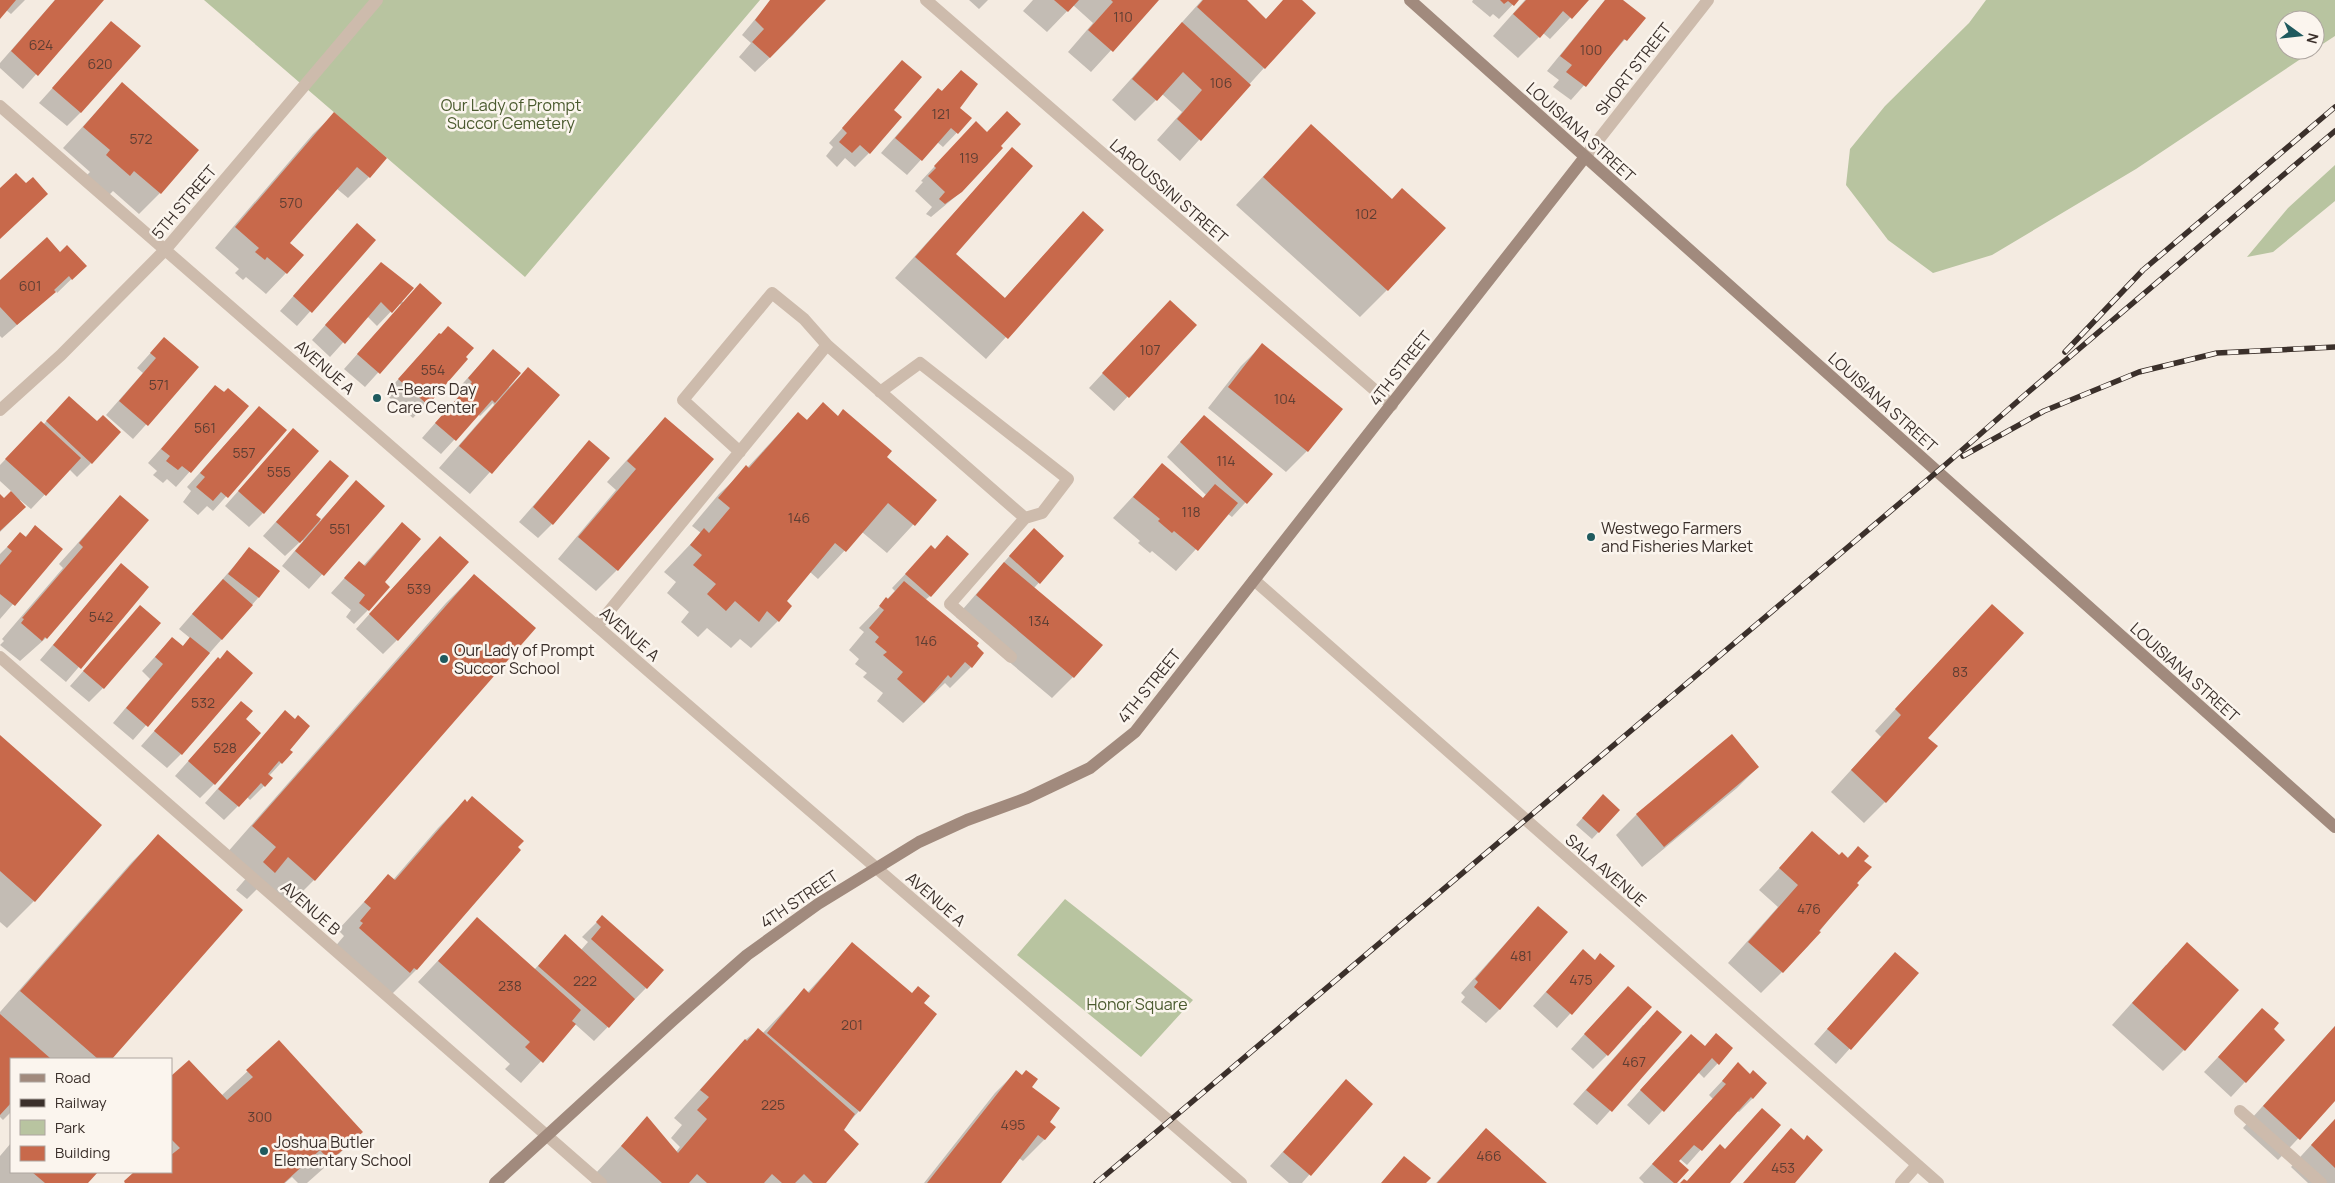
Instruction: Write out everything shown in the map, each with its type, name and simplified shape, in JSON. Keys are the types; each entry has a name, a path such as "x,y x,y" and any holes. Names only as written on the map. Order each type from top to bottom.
{"main road":[{"name":"LOUISIANA STREET","path":"1410,0 2335,827"},
{"name":"4TH STREET","path":"495,1183 747,955 818,904 919,842 967,820 1027,798 1090,768 1135,732 1584,157"}],"street":[{"name":"5TH STREET","path":"0,410 61,355 165,250 377,0"},
{"name":"LAROUSSINI STREET","path":"926,0 1392,405"},
{"name":"SHORT STREET","path":"1584,157 1708,0"},
{"name":"AVENUE A","path":"0,106 1241,1183"},
{"path":"740,452 683,400 772,293 804,319 828,346 1025,518"},
{"path":"597,626 828,346"},
{"path":"880,392 920,363 1068,479 1042,512 1025,518 950,604 1011,657"},
{"name":"SALA AVENUE","path":"1254,580 1938,1183"},
{"name":"AVENUE B","path":"0,657 601,1183"},
{"path":"2240,1111 2321,1183"},
{"path":"1901,1183 1917,1165"}],"green space":[{"name":"Our Lady of Prompt Succor Cemetery","path":"204,0 760,0 525,277"},
{"path":"1986,0 2335,0 2335,36 2325,42 2325,10 2275,10 2275,60 2299,60 2136,169 1992,255 1933,273 1888,240 1846,185 1850,149 1885,106 1969,23"},
{"path":"2335,165 2335,201 2273,252 2247,257 2288,208"},
{"name":"Honor Square","path":"1065,899 1193,1000 1141,1057 1017,955"}],"building":[{"path":"0,0 16,0 0,19"},
{"path":"55,0 104,0 38,76 11,51"},
{"path":"770,0 826,0 770,58 752,42 764,29 755,20"},
{"path":"1054,0 1079,0 1068,12"},
{"path":"1111,0 1159,0 1113,52 1088,30 1113,2"},
{"path":"1203,0 1247,0 1266,19 1283,0 1302,0 1316,13 1265,69 1197,7"},
{"path":"1500,0 1519,0 1514,6 1508,1 1504,4"},
{"path":"1526,0 1589,0 1572,19 1563,11 1540,38 1513,14"},
{"path":"1605,0 1623,0 1646,18 1627,41 1624,39 1586,87 1566,72 1572,65 1560,56"},
{"path":"111,21 141,46 81,113 52,88"},
{"path":"1182,22 1251,85 1201,141 1177,119 1202,90 1183,72 1157,101 1132,79"},
{"path":"902,60 922,77 894,110 902,117 870,154 860,145 852,153 839,142 847,133 842,128"},
{"path":"961,70 978,84 960,108 972,118 958,134 951,128 922,161 895,138 938,88 942,91"},
{"path":"122,82 199,150 161,194 134,171 130,176 106,155 110,150 83,127"},
{"path":"1007,111 1021,124 1001,146 1003,148 962,192 945,204 939,199 945,192 928,176 936,168 934,166 976,121 987,132"},
{"path":"334,112 387,158 370,178 357,167 290,243 304,255 287,274 267,257 265,260 255,252 259,248 235,227"},
{"path":"1311,124 1392,199 1402,188 1446,228 1388,291 1263,177"},
{"path":"1012,147 1033,166 956,254 1005,298 1083,211 1104,230 1008,339 915,257"},
{"path":"16,173 26,183 33,177 48,194 0,239 0,188"},
{"path":"357,223 376,240 312,313 293,296"},
{"path":"47,237 60,252 67,245 87,266 72,280 69,276 54,290 56,292 17,325 0,307 0,280"},
{"path":"381,262 414,288 392,313 381,302 345,344 325,325"},
{"path":"420,283 442,303 380,374 357,354"},
{"path":"1170,300 1197,325 1129,398 1102,373"},
{"path":"448,326 474,348 466,357 468,359 428,405 398,379 439,333 441,334"},
{"path":"164,337 199,367 148,426 119,401 156,358 150,353"},
{"path":"1262,343 1343,409 1308,452 1228,387"},
{"path":"493,349 521,373 495,403 492,400 456,441 435,423 472,382 468,378"},
{"path":"528,367 560,395 492,474 459,446"},
{"path":"215,385 224,392 228,388 249,406 191,473 182,466 178,470 166,461 170,456 161,449"},
{"path":"69,396 97,421 103,415 121,432 92,464 46,421"},
{"path":"823,402 838,416 843,409 892,451 887,457 937,500 915,526 888,503 846,552 835,543 787,601 792,606 779,622 767,611 759,622 735,601 726,611 707,594 716,584 693,565 702,555 690,545 704,528 709,533 730,508 718,498 746,465 749,468 798,412 807,420"},
{"path":"259,406 287,430 228,498 221,492 213,501 196,487 205,477 200,473"},
{"path":"1204,415 1273,474 1247,504 1180,442"},
{"path":"665,417 714,459 618,571 578,537 636,469 627,461"},
{"path":"41,421 81,458 46,496 5,459"},
{"path":"293,428 319,451 264,514 238,491"},
{"path":"589,440 610,458 553,525 533,507"},
{"path":"330,460 349,476 316,515 321,519 300,543 276,522"},
{"path":"1162,463 1203,498 1215,484 1238,503 1198,551 1174,531 1172,533 1158,521 1160,519 1133,497"},
{"path":"356,480 385,506 324,576 295,551"},
{"path":"11,491 26,507 0,531 0,494 4,498"},
{"path":"120,495 149,520 47,639 45,637 42,641 21,623 24,619 22,618 83,547 79,543"},
{"path":"402,522 421,539 385,582 390,587 369,611 359,603 365,595 344,578 359,561 365,566"},
{"path":"35,525 63,549 15,606 0,594 0,565 12,551 7,547 20,532 26,537"},
{"path":"1034,528 1064,556 1040,584 1009,556"},
{"path":"947,535 969,554 931,597 905,574 931,545 935,549"},
{"path":"440,536 469,562 398,641 369,614"},
{"path":"249,547 280,571 259,598 228,574"},
{"path":"1004,562 1103,645 1074,678 976,595"},
{"path":"121,563 149,587 81,669 53,645"},
{"path":"474,574 536,628 315,881 288,857 275,873 263,862 276,847 252,826"},
{"path":"223,579 253,605 222,640 192,614"},
{"path":"904,581 979,643 977,646 984,653 972,668 965,662 951,678 948,675 924,703 897,679 903,672 883,655 887,652 875,642 879,637 869,628 884,610 879,606"},
{"path":"1992,604 2024,633 1928,738 1938,746 1886,803 1851,770 1901,715 1895,709"},
{"path":"140,605 161,623 104,689 83,671"},
{"path":"172,637 183,646 190,637 210,653 148,727 126,708 163,664 155,657"},
{"path":"227,650 253,673 182,755 154,731 218,657 220,659"},
{"path":"241,701 253,711 246,719 261,733 215,785 188,761"},
{"path":"285,710 295,719 298,715 310,726 290,750 293,752 282,764 279,761 268,774 273,778 265,787 261,783 239,807 218,789"},
{"path":"1732,734 1759,767 1664,847 1636,814"},
{"path":"0,735 102,825 35,902 0,871"},
{"path":"1603,794 1620,810 1599,833 1582,818"},
{"path":"472,796 524,841 518,847 521,850 417,970 414,968 410,973 359,928 363,923 360,921 371,908 364,902 388,874 395,880 465,799 467,802"},
{"path":"1812,831 1839,855 1842,852 1848,858 1858,846 1869,856 1864,861 1872,867 1819,931 1821,932 1783,973 1748,942 1798,885 1779,868"},
{"path":"158,834 243,910 113,1058 97,1058 20,991"},
{"path":"1538,906 1568,932 1500,1010 1474,987 1478,982 1475,979"},
{"path":"602,915 664,970 647,989 591,939 601,927 596,922"},
{"path":"477,917 581,1010 572,1021 576,1024 543,1063 525,1047 530,1042 438,961"},
{"path":"565,934 635,999 609,1028 538,966"},
{"path":"852,942 912,993 918,986 930,996 924,1003 937,1014 860,1112 767,1033 804,988 809,993"},
{"path":"2187,942 2239,990 2185,1051 2132,1003"},
{"path":"1583,949 1595,960 1600,953 1615,966 1572,1015 1546,992"},
{"path":"1895,952 1919,973 1851,1050 1827,1029"},
{"path":"1628,986 1652,1007 1608,1056 1584,1034"},
{"path":"2262,1008 2279,1023 2274,1029 2285,1040 2246,1083 2218,1057"},
{"path":"1657,1010 1682,1032 1612,1112 1586,1090"},
{"path":"0,1014 50,1058 10,1058 10,1104 0,1115"},
{"path":"2335,1026 2335,1101 2300,1140 2263,1106"},
{"path":"758,1028 855,1114 844,1130 859,1144 826,1183 813,1183 804,1174 795,1183 782,1183 772,1174 764,1183 707,1183 697,1174 689,1183 662,1183 621,1146 647,1116 678,1153 707,1119 697,1110 709,1097 700,1090 745,1039 747,1041"},
{"path":"1716,1033 1733,1048 1719,1065 1712,1058 1664,1112 1640,1090 1691,1034 1705,1046"},
{"path":"279,1040 363,1132 330,1161 320,1150 284,1183 125,1183 124,1181 133,1173 172,1173 172,1154 180,1148 172,1140 172,1075 189,1060 227,1100 253,1077 246,1070"},
{"path":"1738,1062 1750,1074 1753,1070 1767,1083 1753,1099 1751,1097 1702,1151 1694,1145 1679,1161 1689,1170 1677,1183 1674,1183 1652,1164 1726,1084 1722,1081"},
{"path":"1016,1070 1022,1075 1026,1070 1038,1079 1032,1087 1060,1108 1050,1122 1056,1127 1045,1140 1038,1135 1001,1183 927,1183"},
{"path":"1346,1079 1373,1104 1311,1176 1283,1152"},
{"path":"1762,1108 1781,1125 1730,1183 1680,1183 1684,1179 1687,1181 1720,1144 1725,1149"},
{"path":"2335,1119 2335,1168 2311,1145"},
{"path":"1486,1128 1547,1183 1437,1183"},
{"path":"1791,1128 1804,1140 1807,1135 1823,1150 1795,1183 1743,1183"},
{"path":"1404,1156 1431,1178 1426,1183 1381,1183"},
{"path":"33,1173 97,1173 88,1183 45,1183"}],"railway":[{"path":"2065,352 2143,270 2335,107"},
{"path":"1096,1183 1945,465 2335,131"},
{"path":"1963,456 2044,411 2139,372 2217,353 2335,347"}],"place":[{"name":"A-Bears Day Care Center","path":"377,398"},
{"name":"Westwego Farmers and Fisheries Market","path":"1591,537"},
{"name":"Our Lady of Prompt Succor School","path":"444,659"},
{"name":"Joshua Butler Elementary School","path":"264,1151"}]}
